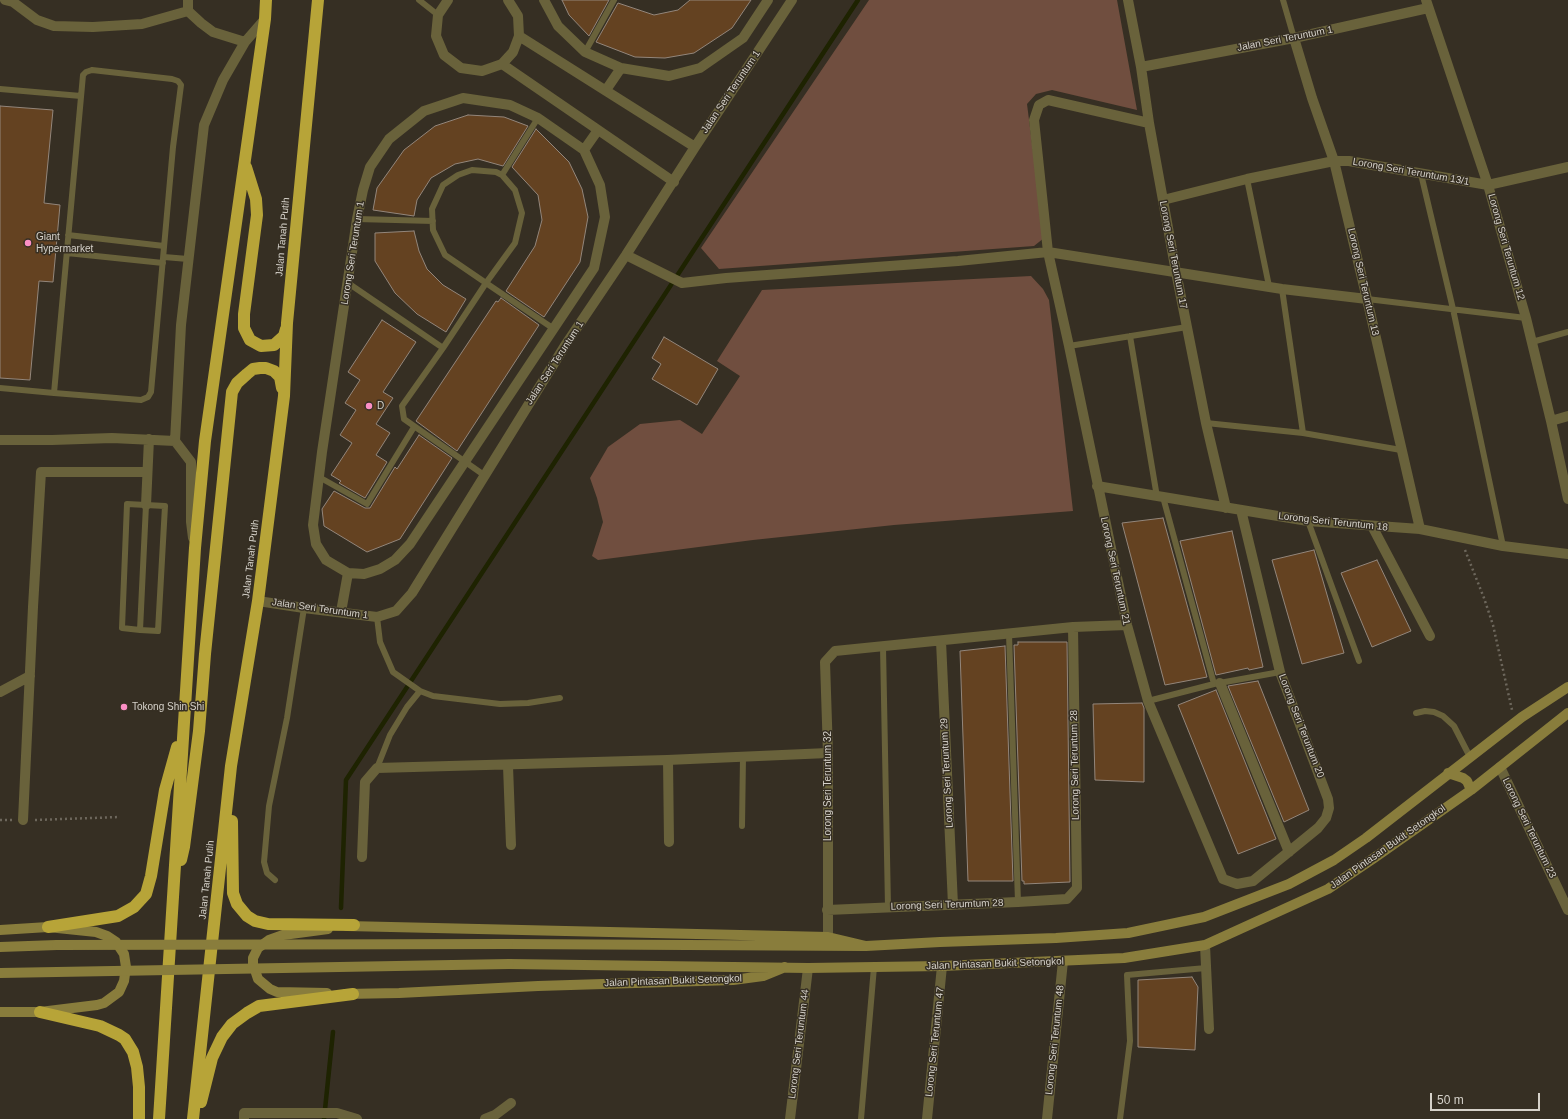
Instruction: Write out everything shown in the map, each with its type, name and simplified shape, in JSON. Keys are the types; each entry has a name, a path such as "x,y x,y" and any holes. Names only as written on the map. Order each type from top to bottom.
{"highway":[{"path":"160,1119 183,724 195,548 205,441 245,164 265,19 266,0"},
{"name":"Jalan Tanah Putih","path":"193,1119 231,766 258,601 284,396 287,324 318,0"},
{"path":"245,164 256,198 257,215 244,314 244,328 250,340 261,346 274,345 284,336 287,324"},
{"path":"174,884 184,847 198,738 205,654 232,392 237,382 253,369 266,368 274,371 280,377 284,396"},
{"path":"48,927 118,916 134,907 146,894 152,876 165,790 183,724"},
{"path":"231,766 232,881 233,893 237,904 248,916 268,924 354,925"},
{"path":"197,1119 212,1058 222,1037 232,1024 259,1006 353,994"},
{"path":"40,1012 100,1026 124,1039 133,1052 137,1067 140,1087 139,1119"}],"main road":[{"name":"Jalan Pintasan Bukit Setongkol","path":"0,947 65,945 508,944 866,946 1056,938 1128,932 1204,917 1289,884 1334,860 1366,838 1448,773 1515,723 1568,687"},
{"name":"Jalan Pintasan Bukit Setongkol","path":"354,925 289,934 269,940 258,948 253,958 253,964 258,979 270,989 277,992 353,994 733,980 763,976 785,967 942,966 1124,958 1205,945 1328,889 1471,790 1568,713"},
{"path":"1448,773 1463,778 1471,790"},
{"path":"354,925 828,937 866,946"},
{"path":"0,930 48,927 96,932 107,936 116,942 124,954 126,966 126,974 119,992 104,1003 40,1012 0,1012"},
{"path":"0,973 509,964 785,967"}],"street":[{"path":"188,0 188,11 213,32 245,42"},
{"path":"448,0 438,15 436,36 444,55 461,68 482,71 502,64 513,52 519,36 518,16 508,0"},
{"path":"544,0 558,26 585,52 621,68 669,76 700,68 743,38 768,0"},
{"name":"Jalan Seri Teruntum 1","path":"258,601 377,617 396,611 412,593 566,344 674,182 695,147 792,0"},
{"name":"Lorong Seri Teruntum 17","path":"1128,0 1176,272 1206,423 1226,508"},
{"path":"10,1 37,20 54,26 93,27 142,24 188,11"},
{"name":"Jalan Seri Teruntum 1","path":"1141,67 1294,38 1427,4"},
{"name":"Lorong Seri Teruntum 12","path":"1427,4 1488,186 1526,318 1567,492"},
{"path":"195,548 191,522 191,462 175,441 178,362 188,259 204,125 223,80 245,42 265,19"},
{"path":"519,36 695,147"},
{"name":"Lorong Seri Teruntum 13","path":"1294,38 1312,98 1334,161 1420,529"},
{"path":"502,64 674,182"},
{"path":"606,90 621,68"},
{"name":"Lorong Seri Teruntum 1","path":"348,573 326,560 316,544 313,525 357,219 370,167 389,139 424,111 463,98 510,105 538,118 584,150"},
{"name":"Lorong Seri Teruntum 21","path":"1149,123 1048,100 1039,105 1034,120 1048,252 1127,625 1148,701 1223,879"},
{"path":"341,612 348,573 364,574 380,569 395,560 410,544 594,268 605,217 600,185 584,150 598,130"},
{"name":"Lorong Seri Teruntum 13/1","path":"1163,200 1247,179 1334,161 1348,161 1488,186"},
{"path":"1488,186 1567,170"},
{"path":"626,255 682,283 726,278 958,261 1048,252 1282,289 1367,299"},
{"path":"1551,421 1568,416"},
{"path":"0,440 112,438 175,441"},
{"path":"146,505 149,439"},
{"path":"23,820 41,472 148,472"},
{"name":"Lorong Seri Teruntum 18","path":"1097,486 1308,521 1420,529 1503,546 1568,554"},
{"name":"Lorong Seri Teruntum 20","path":"1223,879 1237,884 1253,881 1318,828 1326,818 1329,808 1328,799 1280,672 1241,510"},
{"path":"1372,526 1430,636"},
{"path":"883,647 1073,627 1127,625"},
{"name":"Lorong Seri Teruntum 28","path":"1067,899 1077,888 1073,627"},
{"name":"Lorong Seri Teruntum 29","path":"941,641 953,905"},
{"name":"Lorong Seri Teruntum 32","path":"828,937 828,753 825,662 835,651 883,647"},
{"path":"0,692 30,676"},
{"path":"1217,684 1289,852"},
{"path":"362,857 365,782 377,768 508,766 828,753"},
{"path":"668,760 669,842"},
{"path":"508,766 511,845"},
{"name":"Lorong Seri Teruntum 23","path":"1500,767 1568,910"},
{"name":"Lorong Seri Terumtum 28","path":"827,910 1067,899"},
{"path":"1205,945 1209,1029"},
{"name":"Lorong Seri Teruntum 48","path":"1047,1119 1063,961"},
{"name":"Lorong Seri Teruntum 47","path":"927,1119 942,966"},
{"name":"Lorong Seri Teruntum 44","path":"790,1119 808,968"},
{"path":"485,1119 495,1115 511,1103"},
{"path":"244,1116 315,1115 337,1113 357,1119"}],"lane":[{"path":"419,0 438,15"},
{"path":"585,52 614,0"},
{"path":"1284,0 1294,38"},
{"path":"0,388 54,393 141,400 148,397 151,392 180,85 178,81 172,79 92,70 83,75 54,393"},
{"path":"0,89 81,96"},
{"path":"502,175 538,118"},
{"path":"484,475 404,419 402,406 486,283 515,243 522,213 515,190 502,175 496,172 472,170 458,175 443,185 432,209 433,230 445,255 486,283 554,329"},
{"path":"1421,174 1453,309 1503,546"},
{"path":"1247,179 1269,286"},
{"path":"357,219 433,221"},
{"path":"68,235 164,246"},
{"path":"67,253 163,260 188,259"},
{"path":"348,283 443,348"},
{"path":"1282,289 1303,433"},
{"path":"1367,299 1526,318"},
{"path":"1069,346 1187,327"},
{"path":"1532,342 1568,332"},
{"path":"1130,336 1160,497 1217,684"},
{"path":"1206,423 1303,433 1401,450"},
{"path":"319,477 367,504 414,427"},
{"path":"127,504 146,505 165,506 158,631 122,628 127,504"},
{"path":"140,630 146,505"},
{"path":"1308,521 1359,662"},
{"path":"275,880 267,873 264,862 269,806 287,718 304,608"},
{"path":"377,617 380,642 392,672 420,691 433,696 500,704 528,703 560,698"},
{"path":"1009,634 1018,902"},
{"path":"883,647 888,907"},
{"path":"1148,701 1217,684 1280,672"},
{"path":"377,768 390,736 407,707 420,691"},
{"path":"1416,713 1425,711 1434,712 1443,716 1454,726 1470,757"},
{"path":"742,826 743,757"},
{"path":"861,1119 874,967"},
{"path":"1120,1119 1130,1041 1127,975 1206,968"}],"path":[{"path":"1459,537 1484,598 1493,625 1515,723"},
{"path":"0,820 120,817"}],"shaded area":[{"path":"869,0 1117,0 1137,110 1052,90 1036,94 1027,104 1044,238 1034,246 719,269 701,248"},
{"path":"1031,276 1043,289 1049,300 1073,511 894,525 753,540 598,560 592,556 603,522 590,478 608,447 640,424 680,420 702,434 740,376 717,361 762,290"}],"building":[{"path":"562,0 609,0 589,36 569,15"},
{"path":"690,0 751,0 732,28 694,53 665,58 635,57 596,42 618,3 654,15 678,10"},
{"name":"Giant Hypermarket","path":"0,106 53,110 44,203 60,205 53,282 39,281 30,380 0,378"},
{"path":"468,115 504,117 528,126 503,166 478,159 455,164 431,178 417,200 414,216 373,210 377,188 404,150 435,126"},
{"path":"536,129 569,162 582,189 588,217 580,262 544,317 506,291 535,246 542,220 538,195 512,167"},
{"path":"414,231 419,251 427,269 443,285 466,299 446,332 417,314 395,293 375,261 375,233"},
{"path":"501,298 539,325 457,451 416,421 496,301 498,302"},
{"name":"D","path":"382,320 416,342 383,392 393,398 376,424 390,433 376,455 387,462 365,498 339,483 341,481 331,475 352,443 340,435 356,410 345,403 360,380 348,372"},
{"path":"664,337 718,369 697,405 652,379 661,364 652,358"},
{"path":"419,435 452,458 400,539 367,552 324,526 322,509 334,491 365,508 370,508 395,467 397,469"},
{"path":"1163,518 1207,677 1165,685 1122,523"},
{"path":"1232,531 1263,667 1249,670 1248,668 1216,675 1180,541"},
{"path":"1314,550 1344,653 1302,664 1272,560"},
{"path":"1377,560 1411,631 1372,647 1341,573"},
{"path":"1018,642 1067,642 1070,882 1024,884 1024,881 1022,881 1014,645 1018,645"},
{"path":"1005,646 1013,881 968,881 960,651"},
{"path":"1258,681 1309,810 1284,822 1228,686"},
{"path":"1216,690 1276,839 1238,854 1178,705"},
{"path":"1142,703 1144,708 1144,782 1095,780 1093,704"},
{"path":"1192,977 1198,987 1195,1050 1138,1047 1138,980"}],"waterway":[{"path":"341,908 346,780 858,0"},
{"path":"324,1119 333,1032"}],"place":[{"name":"Giant Hypermarket","path":"28,243"},
{"name":"D","path":"369,406"},
{"name":"Tokong Shin Shi","path":"124,707"}]}
